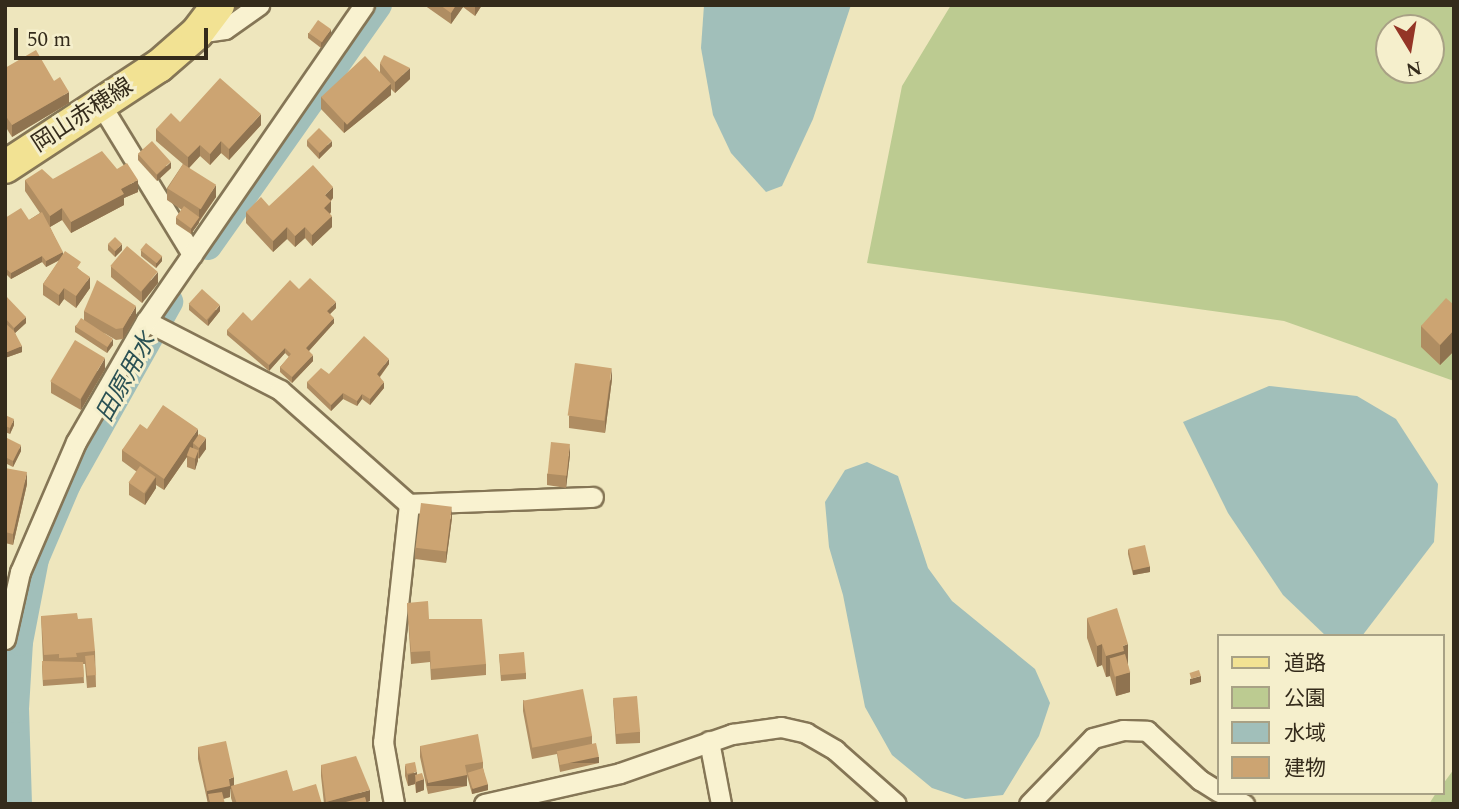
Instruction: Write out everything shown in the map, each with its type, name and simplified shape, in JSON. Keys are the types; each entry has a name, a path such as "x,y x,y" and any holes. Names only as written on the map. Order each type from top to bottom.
{"main road":[{"name":"岡山赤穂線","path":"5,167 159,66 197,33 218,5"}],"street":[{"path":"197,33 225,29 259,5"},
{"path":"5,639 20,572 41,514 76,442 153,326 192,254 364,5"},
{"path":"101,104 192,254"},
{"path":"153,326 280,390 409,504 593,497"},
{"path":"394,804 383,742 409,504"},
{"path":"484,804 620,773 709,741 781,727 806,733 835,750 896,804"},
{"path":"1029,804 1093,738 1123,730 1147,732 1218,790"},
{"path":"709,741 721,804"},
{"path":"1227,795 1244,804"}],"green space":[{"path":"951,5 1454,5 1454,381 1284,321 867,263 902,86"},
{"path":"1454,769 1454,804 1429,804 1435,795 1445,795 1445,781"}],"water":[{"path":"704,5 851,5 813,119 782,186 766,192 731,153 713,115 701,48"},
{"path":"1269,386 1357,396 1396,419 1438,484 1434,542 1364,634 1324,634 1283,595 1228,513 1183,422"},
{"path":"867,462 898,476 928,568 952,601 1035,669 1050,703 1039,736 1003,795 965,799 932,788 892,755 865,707 843,595 829,547 825,502 845,470"}],"building":[{"path":"440,5 456,5 451,13"},
{"path":"318,20 331,29 322,42 309,33"},
{"path":"36,50 54,81 60,77 69,92 12,125 5,115 5,68"},
{"path":"384,55 410,68 395,82 380,63"},
{"path":"365,56 391,84 347,125 321,97"},
{"path":"220,78 261,114 229,149 221,141 210,154 200,145 188,157 156,129 171,113 180,122"},
{"path":"319,128 332,141 320,153 307,140"},
{"path":"152,141 171,162 157,175 138,154"},
{"path":"102,151 117,169 127,163 138,180 121,189 124,194 71,222 62,208 50,216 25,180 42,169 53,179"},
{"path":"183,164 216,185 201,209 168,189"},
{"path":"313,165 333,187 325,195 331,201 324,208 332,216 312,235 305,227 295,236 287,227 273,241 246,212 261,197 269,206"},
{"path":"184,206 199,217 191,228 176,217"},
{"path":"21,208 29,220 42,212 63,252 46,261 42,256 11,273 5,268 5,218"},
{"path":"115,237 122,244 115,251 108,244"},
{"path":"146,243 162,256 157,263 140,250"},
{"path":"127,246 158,272 141,292 110,266"},
{"path":"65,251 81,262 77,268 90,277 76,296 64,288 59,295 43,284"},
{"path":"310,278 336,302 327,311 334,318 306,348 313,355 292,377 280,367 291,354 285,348 269,365 227,330 243,312 252,321 290,280 299,289"},
{"path":"97,280 136,306 123,328 116,329 84,311"},
{"path":"202,289 220,305 206,320 189,304"},
{"path":"5,295 26,317 14,328 5,318"},
{"path":"1446,298 1454,305 1454,330 1440,345 1421,326"},
{"path":"81,318 113,339 107,347 76,326"},
{"path":"5,323 14,331 22,346 5,353"},
{"path":"364,336 389,359 377,374 384,382 370,399 362,394 357,401 343,393 331,405 307,382 321,368 329,374"},
{"path":"75,340 105,358 80,399 50,381"},
{"path":"575,363 612,368 604,421 568,415"},
{"path":"163,405 198,429 164,479 122,450 140,424 147,429"},
{"path":"5,415 14,419 10,428 5,426"},
{"path":"199,434 206,438 199,448 193,443"},
{"path":"5,437 21,445 13,461 5,457"},
{"path":"551,442 570,444 567,476 548,474"},
{"path":"190,447 198,450 195,459 187,455"},
{"path":"140,466 156,477 144,493 129,482"},
{"path":"5,468 27,472 13,534 5,532"},
{"path":"421,503 452,507 446,551 416,548"},
{"path":"1145,545 1150,566 1133,570 1128,549"},
{"path":"428,601 429,619 482,619 486,664 431,669 430,651 411,652 407,603"},
{"path":"1117,608 1128,644 1123,646 1124,651 1106,656 1102,644 1097,646 1087,618"},
{"path":"77,613 78,619 92,618 95,651 76,653 77,657 44,655 41,616"},
{"path":"524,652 526,673 501,675 499,654"},
{"path":"1125,654 1130,672 1115,677 1110,658"},
{"path":"94,655 96,675 87,676 85,656"},
{"path":"42,661 83,662 84,677 43,680"},
{"path":"1199,670 1201,676 1191,679 1189,673"},
{"path":"583,689 592,736 532,748 523,701"},
{"path":"637,696 640,732 616,734 613,698"},
{"path":"478,734 483,762 465,765 467,775 428,783 420,746"},
{"path":"226,741 234,777 229,779 230,786 207,791 198,747"},
{"path":"596,743 599,757 560,765 557,751"},
{"path":"356,756 370,790 326,802 321,765"},
{"path":"415,762 417,772 407,774 405,764"},
{"path":"483,768 488,784 473,789 468,773"},
{"path":"287,770 293,791 316,784 322,804 237,804 231,786"},
{"path":"422,773 424,779 416,782 415,775"},
{"path":"222,792 225,804 210,804 208,794"},
{"path":"365,797 367,804 342,803"}],"waterway":[{"name":"田原用水","path":"208,246 378,5"},
{"name":"田原用水","path":"18,804 15,709 19,642 35,559 67,484 169,302"}]}
